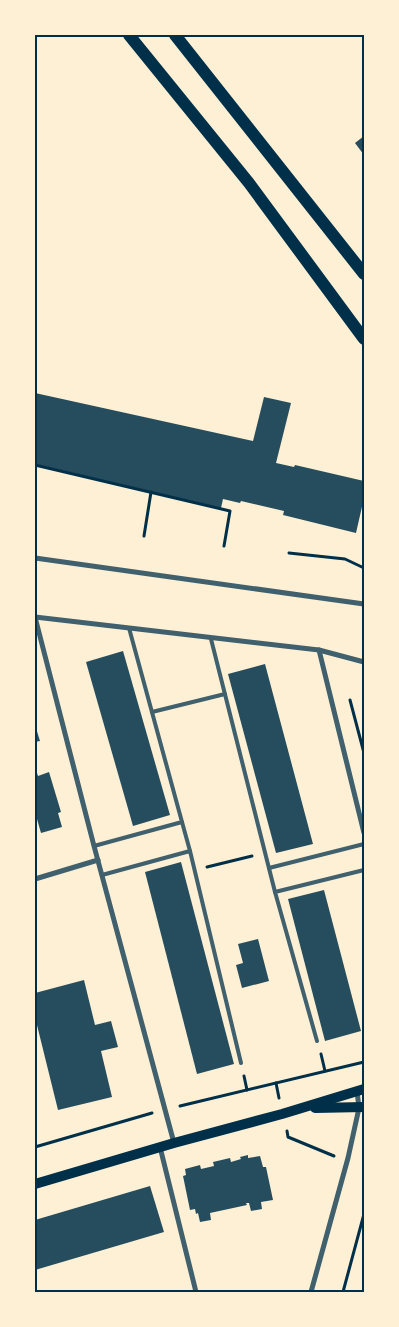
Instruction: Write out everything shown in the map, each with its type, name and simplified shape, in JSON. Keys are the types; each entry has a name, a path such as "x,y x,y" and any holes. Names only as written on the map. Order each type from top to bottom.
{"main road":[{"path":"129,35 249,183 364,339"},
{"path":"175,35 364,274"},
{"path":"35,1184 174,1143 304,1108 360,1090"},
{"path":"304,1108 361,1108"}],"street":[{"path":"35,558 364,604"},
{"path":"174,1143 35,617 211,639 319,650 364,662"},
{"path":"319,650 364,833"},
{"path":"35,879 98,860"},
{"path":"311,1292 361,1108 360,1090"},
{"path":"160,1147 196,1292"}],"lane":[{"path":"129,628 190,851 241,1063"},
{"path":"211,639 275,892 317,1041"},
{"path":"152,712 225,694"},
{"path":"94,846 182,822"},
{"path":"270,868 364,844"},
{"path":"102,875 190,851"},
{"path":"275,892 364,870"}],"path":[{"path":"35,465 230,511 224,546"},
{"path":"144,536 151,492"},
{"path":"289,553 345,559 364,568"},
{"path":"350,700 364,753"},
{"path":"194,870 265,853"},
{"path":"279,1099 276,1084 364,1062"},
{"path":"286,1128 288,1137 335,1156"},
{"path":"343,1292 364,1214"},
{"path":"346,1283 348,1292"}],"building":[{"path":"364,136 364,155 355,143"},
{"path":"35,393 253,441 264,397 291,403 276,463 294,467 295,465 364,481 364,498 356,533 283,515 284,511 241,501 240,503 223,499 221,508 35,464"},
{"path":"123,651 170,815 133,826 86,662"},
{"path":"265,664 313,844 276,853 228,674"},
{"path":"35,725 40,741 35,742"},
{"path":"35,767 38,776 49,772 61,812 58,813 62,827 41,833 37,819 35,819"},
{"path":"181,862 234,1064 197,1074 145,872"},
{"path":"324,890 361,1031 325,1041 288,899"},
{"path":"258,939 269,981 242,988 236,965 243,963 238,944"},
{"path":"84,980 95,1025 111,1021 118,1047 101,1051 112,1097 58,1110 35,1017 35,993"},
{"path":"248,1155 248,1158 260,1156 263,1167 266,1167 273,1200 261,1202 262,1209 251,1211 249,1203 246,1203 247,1205 210,1213 211,1220 200,1222 195,1209 190,1210 183,1176 186,1175 185,1169 200,1165 201,1169 214,1166 213,1162 230,1158 231,1162"},
{"path":"150,1186 164,1232 35,1270 35,1220"}]}
